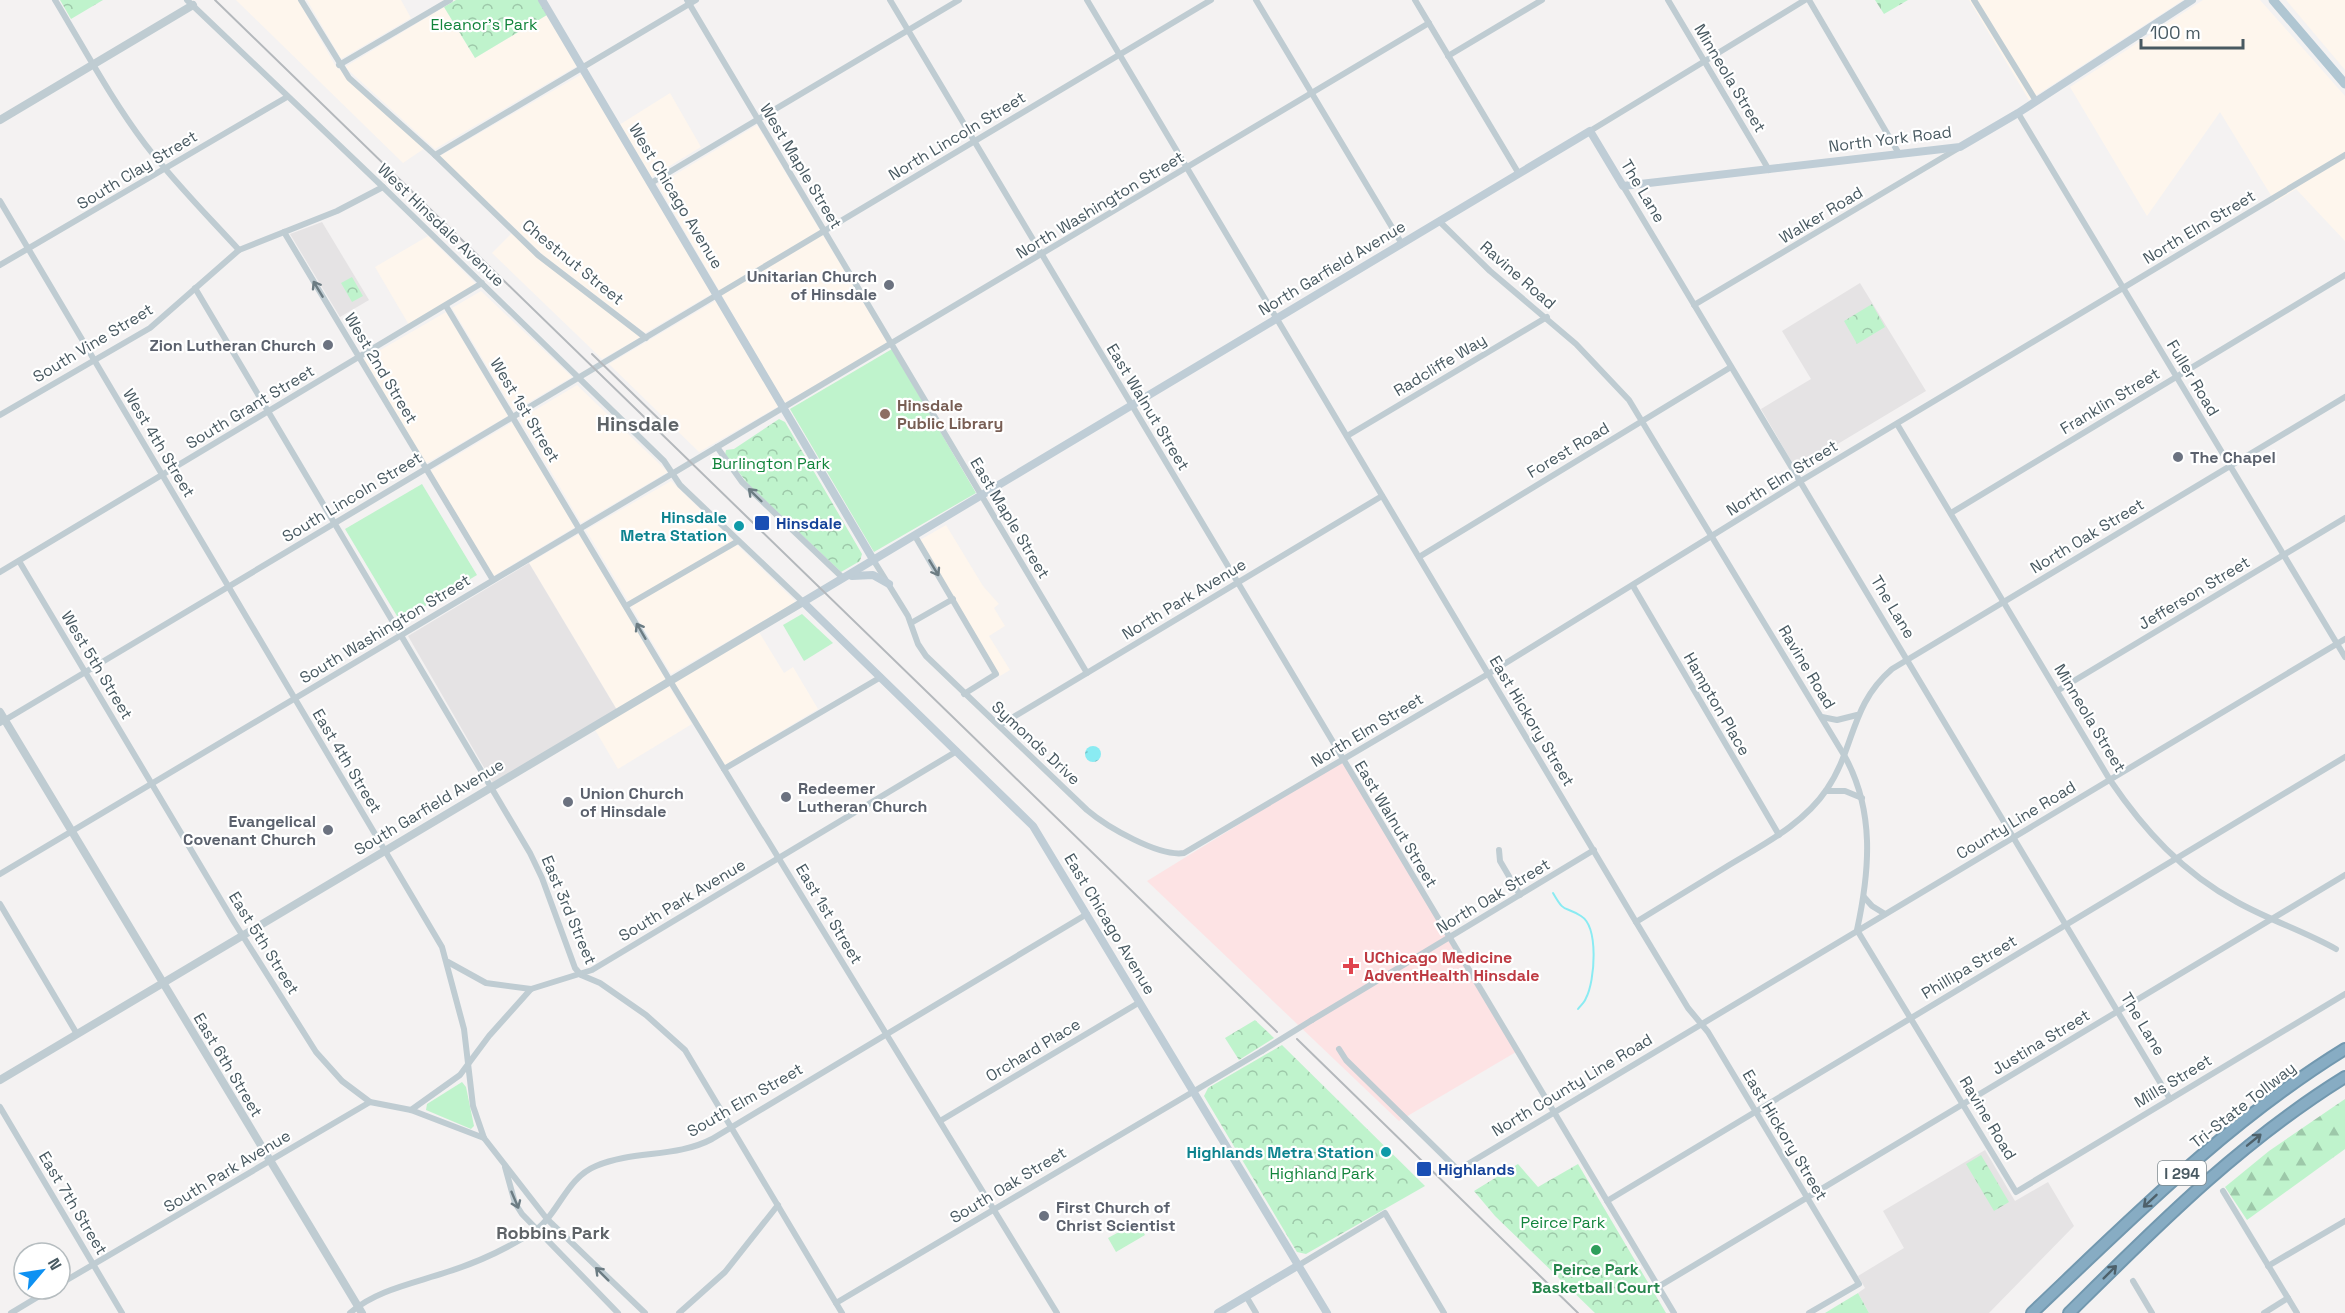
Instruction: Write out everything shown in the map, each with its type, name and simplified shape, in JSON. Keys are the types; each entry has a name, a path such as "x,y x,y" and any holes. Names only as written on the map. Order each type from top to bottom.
{"highway":[{"name":"Tri-State Tollway","path":"2032,1313 2161,1191 2237,1124 2345,1049"},
{"name":"Tri-State Tollway","path":"2069,1313 2214,1173 2300,1105 2345,1077"}],"main road":[{"name":"West Chicago Avenue","path":"542,0 784,408"},
{"name":"North York Road","path":"1623,186 1770,170 1898,152 1960,147 2018,113 2192,0"},
{"path":"2273,0 2345,84"},
{"name":"North Garfield Avenue","path":"874,561 1590,131"},
{"name":"The Lane","path":"1590,131 1623,186"},
{"path":"784,408 874,561"},
{"name":"South Garfield Avenue","path":"803,602 874,561"},
{"path":"843,578 868,574 888,584"},
{"name":"East Chicago Avenue","path":"803,602 1033,826 1327,1313"},
{"path":"1218,1313 1299,1265"}],"street":[{"path":"55,0 133,128 165,170 239,250"},
{"name":"Chestnut Street","path":"301,0 349,78 435,155 538,255 646,338"},
{"path":"339,65 450,0"},
{"path":"435,155 688,2 696,0"},
{"name":"East Walnut Street","path":"890,0 1674,1313"},
{"path":"651,183 958,0"},
{"name":"East Hickory Street","path":"1087,0 1636,922 1688,1008 1701,1024 1755,1111 1858,1284 1809,1313"},
{"name":"North Lincoln Street","path":"717,295 1211,0"},
{"path":"1256,0 1402,243"},
{"path":"1415,0 1519,174"},
{"path":"1448,56 1542,0"},
{"name":"Minneola Street","path":"1668,0 1770,170"},
{"name":"North Garfield Avenue","path":"1590,131 1804,0"},
{"path":"1809,0 1898,152"},
{"path":"1974,0 2036,101"},
{"name":"West Maple Street","path":"688,2 892,345"},
{"path":"0,120 190,3"},
{"name":"West Hinsdale Avenue","path":"190,3 482,283 664,461 680,485 803,602"},
{"name":"North Washington Street","path":"784,408 1429,23"},
{"name":"South Clay Street","path":"0,265 287,97"},
{"name":"Fuller Road","path":"2018,113 2345,657"},
{"name":"Walker Road","path":"1694,305 1960,147"},
{"name":"North Elm Street","path":"1235,824 1488,674 1799,482 2345,155"},
{"name":"The Lane","path":"1623,186 2170,1099"},
{"name":"South Vine Street","path":"0,415 156,324 239,250 338,212 383,187"},
{"name":"West 4th Street","path":"0,201 294,699"},
{"name":"Ravine Road","path":"1439,221 1490,270 1547,317 1607,375 1642,421 1822,717 1844,755 1862,798 1868,825 1869,850 1864,897 1857,930 1965,1104 2016,1192"},
{"name":"West 2nd Street","path":"284,232 493,580"},
{"name":"Franklin Street","path":"1951,513 2345,275"},
{"name":"South Grant Street","path":"0,572 482,283"},
{"name":"East 3rd Street","path":"195,288 537,865 570,956 581,975 614,992 681,1045 842,1313"},
{"name":"South Lincoln Street","path":"2,722 717,295"},
{"name":"West 1st Street","path":"446,306 579,528"},
{"name":"Radcliffe Way","path":"1347,436 1547,317"},
{"name":"East Maple Street","path":"892,345 1087,673"},
{"name":"Forest Road","path":"1419,557 1731,367"},
{"name":"North Oak Street","path":"1636,922 1779,835 1796,822 1826,791 1844,755 1857,715 1882,677 1907,659 2345,397"},
{"name":"South Washington Street","path":"0,874 784,408"},
{"name":"Minneola Street","path":"1898,424 2110,780 2143,827 2175,859 2216,890 2336,949"},
{"path":"717,447 742,482 843,578"},
{"name":"North Park Avenue","path":"1000,725 1382,496"},
{"name":"Jefferson Street","path":"2057,690 2345,518"},
{"name":"East 1st Street","path":"579,528 670,681 1058,1313"},
{"path":"915,536 996,674 964,694"},
{"path":"626,606 738,541"},
{"name":"West 5th Street","path":"20,561 152,784"},
{"name":"Symonds Drive","path":"874,561 911,623 918,644 926,656 1095,817 1169,853 1184,853 1235,824"},
{"name":"Hampton Place","path":"1633,586 1779,835"},
{"path":"911,623 953,599"},
{"name":"South Garfield Avenue","path":"0,1080 803,602"},
{"name":"County Line Road","path":"1701,1024 2345,639"},
{"path":"724,769 880,677"},
{"name":"East 4th Street","path":"294,699 431,928 447,962 464,1029 473,1106 484,1138 547,1219 645,1313"},
{"name":"East 6th Street","path":"0,712 2,722 360,1310"},
{"path":"1822,717 1837,720 1857,715"},
{"name":"South Park Avenue","path":"531,989 581,975 603,964 957,751"},
{"name":"Phillipa Street","path":"1607,1201 2345,757"},
{"name":"East 5th Street","path":"152,784 243,936 322,1060 342,1082 370,1102"},
{"path":"1826,791 1845,790 1862,798"},
{"path":"1499,850 1500,861 1520,895"},
{"name":"North Oak Street","path":"1193,1090 1262,1051 1594,850"},
{"name":"Justina Street","path":"1658,1287 2345,875"},
{"path":"1864,897 1872,906 1885,914"},
{"path":"0,904 77,1034"},
{"name":"South Elm Street","path":"350,1313 402,1287 472,1263 536,1231 576,1179 594,1167 632,1156 695,1147 1087,914"},
{"path":"447,962 486,983 531,989"},
{"path":"370,1102 411,1110 460,1075 489,1036 531,989"},
{"name":"Mills Street","path":"2016,1192 2345,994"},
{"name":"Orchard Place","path":"940,1121 1140,1002"},
{"name":"North County Line Road","path":"1339,1049 1346,1060 1458,1170 1701,1024"},
{"name":"South Oak Street","path":"836,1303 1193,1090"},
{"name":"South Park Avenue","path":"72,1277 370,1102"},
{"name":"East 7th Street","path":"0,1107 122,1313"},
{"name":"East 4th Street","path":"411,1110 484,1138"},
{"name":"East 4th Street","path":"504,1163 515,1203 536,1231 618,1313"},
{"path":"2223,1191 2297,1313"},
{"path":"679,1313 726,1272 778,1205"},
{"path":"1299,1265 1385,1213 1444,1313"},
{"path":"2268,1266 2345,1221"},
{"path":"2133,1281 2152,1313"},
{"path":"1246,1296 1256,1313"},
{"path":"2264,1313 2288,1298"},
{"path":"11,1313 31,1301"}],"shaded area":[{"path":"236,0 298,0 335,65 425,148 403,163"},
{"path":"307,0 401,0 411,18 341,59"},
{"path":"1969,0 2183,0 2029,100"},
{"path":"2203,0 2260,0 2345,96 2345,241 2296,189 2275,202 2220,112 2147,216 2070,87"},
{"path":"2286,0 2345,0 2345,70"},
{"path":"444,7 475,58 547,15 577,66 435,149 345,67"},
{"path":"582,74 713,293 645,333 543,255 440,156"},
{"path":"670,93 701,147 650,178 619,125"},
{"path":"757,125 888,344 784,403 658,185"},
{"path":"322,222 369,300 340,317 290,234"},
{"path":"512,233 641,337 602,359 492,253"},
{"path":"428,236 477,285 409,325 375,267"},
{"path":"1860,283 1926,391 1796,469 1761,409 1811,379 1782,331"},
{"path":"481,291 572,377 514,411 452,308"},
{"path":"717,300 779,406 699,452 609,364"},
{"path":"446,312 508,416 425,464 363,360"},
{"path":"577,385 668,472 581,523 520,419"},
{"path":"513,422 575,527 492,577 429,472"},
{"path":"671,481 796,602 671,674 586,530"},
{"path":"946,525 983,586 999,604 994,608 1005,626 989,636 1010,670 1000,676 920,540"},
{"path":"579,534 668,680 617,710 529,563"},
{"path":"529,563 617,710 493,783 408,636"},
{"path":"759,632 784,673 793,667 818,709 725,765 674,682"},
{"path":"669,686 692,724 618,769 594,728"},
{"name":"UChicago Medicine AdventHealth Hinsdale","path":"1342,761 1516,1052 1399,1121 1147,881"},
{"path":"1985,1150 2015,1201 2048,1182 2074,1226 1989,1313 1869,1313 1858,1293 1865,1288 1858,1276 1904,1248 1883,1211"}],"green space":[{"path":"60,0 103,0 71,19"},
{"name":"Eleanor's Park","path":"456,0 538,0 547,15 475,58 444,7"},
{"path":"1875,0 1908,0 1884,14"},
{"path":"352,277 363,296 352,302 341,283"},
{"path":"1872,304 1885,327 1857,344 1844,321"},
{"path":"892,349 976,493 874,552 790,409"},
{"name":"Burlington Park","path":"779,419 785,422 862,554 860,561 841,572 749,485 725,455 726,450 734,449"},
{"path":"422,484 477,575 400,621 345,529"},
{"path":"802,614 833,643 804,661 783,625"},
{"path":"1255,1020 1274,1038 1239,1060 1225,1038"},
{"name":"Highland Park","path":"1282,1045 1425,1186 1306,1254 1297,1252 1204,1096 1208,1088"},
{"path":"462,1082 466,1087 474,1126 471,1129 426,1110 427,1104"},
{"path":"2345,1099 2345,1149 2247,1220 2225,1187 2269,1151"},
{"path":"1981,1155 2009,1202 1994,1211 1966,1164"},
{"name":"Peirce Park","path":"1518,1164 1538,1187 1578,1164 1666,1313 1595,1313 1495,1216 1474,1191"},
{"path":"1137,1222 1145,1235 1116,1252 1108,1238"},
{"path":"1858,1293 1869,1313 1825,1313"}],"water":[{"path":"1093,746 1099,748 1101,754 1099,760 1093,762 1087,760 1085,754 1087,748"}],"waterway":[{"path":"1553,893 1562,907 1581,916 1591,931 1594,955 1592,980 1585,999 1578,1009"}],"railway":[{"path":"215,0 1277,1032"},
{"path":"592,354 667,427"},
{"path":"1297,1039 1578,1313"}],"place":[{"name":"Unitarian Church of Hinsdale","path":"889,285"},
{"name":"Zion Lutheran Church","path":"328,345"},
{"name":"Hinsdale Public Library","path":"885,414"},
{"name":"The Chapel","path":"2178,457"},
{"name":"Hinsdale","path":"762,523"},
{"name":"Hinsdale Metra Station","path":"739,526"},
{"name":"Redeemer Lutheran Church","path":"786,797"},
{"name":"Union Church of Hinsdale","path":"568,802"},
{"name":"Evangelical Covenant Church","path":"328,830"},
{"name":"UChicago Medicine AdventHealth Hinsdale","path":"1351,966"},
{"name":"Highlands Metra Station","path":"1386,1152"},
{"name":"Highlands","path":"1424,1169"},
{"name":"First Church of Christ Scientist","path":"1044,1216"},
{"name":"Peirce Park Basketball Court","path":"1596,1250"}],"district":[{"name":"Hinsdale","path":"638,424"},
{"name":"Robbins Park","path":"553,1232"}]}
